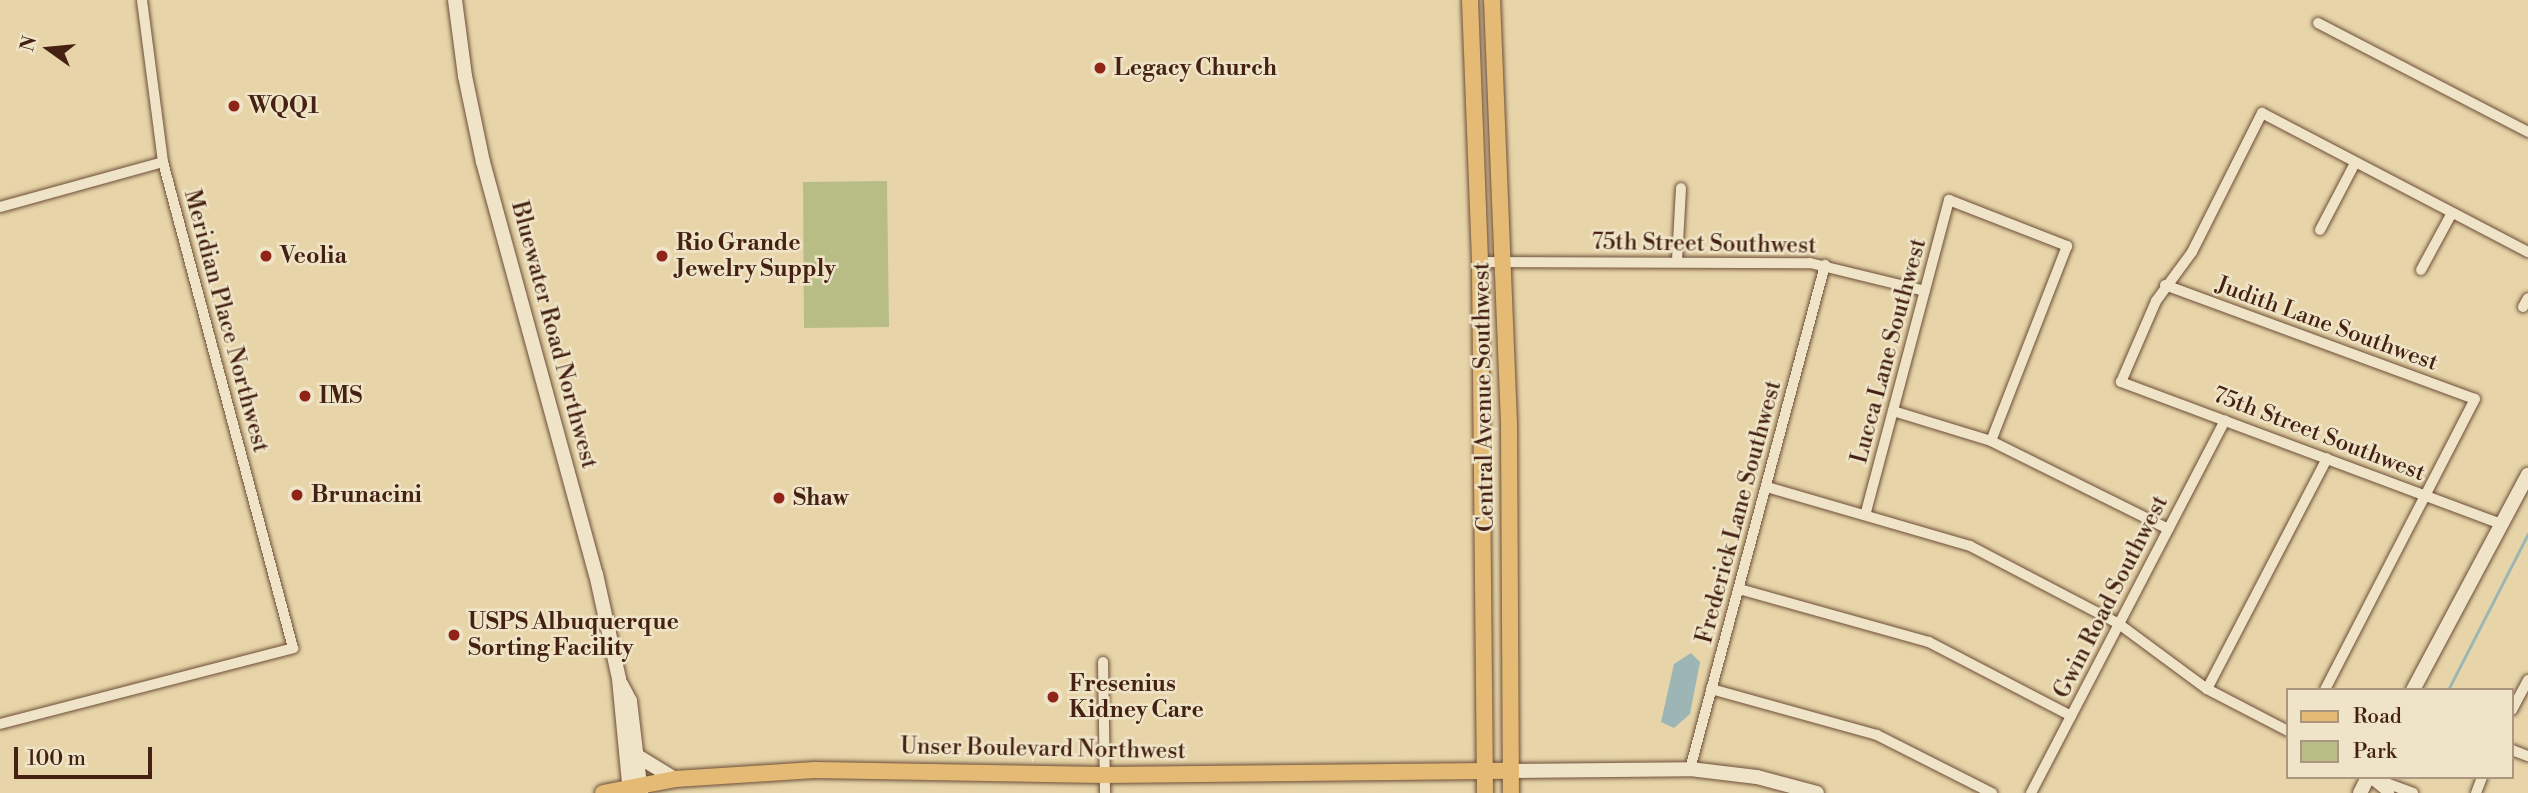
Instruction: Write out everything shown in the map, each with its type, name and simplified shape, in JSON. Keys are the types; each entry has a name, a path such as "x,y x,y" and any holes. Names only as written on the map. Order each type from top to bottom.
{"main road":[{"path":"1470,0 1480,262 1485,793"},
{"name":"Central Avenue Southwest","path":"1492,0 1505,262 1511,793"},
{"name":"Unser Boulevard Northwest","path":"603,793 635,791 675,779 815,770 1104,775 1511,771"}],"street":[{"name":"Meridian Place Northwest","path":"0,724 293,648 163,162 142,0"},
{"name":"Bluewater Road Northwest","path":"455,0 472,117 596,574 619,679 635,791"},
{"path":"2318,23 2528,132"},
{"path":"2165,285 2192,252 2262,113 2528,252"},
{"path":"0,207 163,162"},
{"path":"2320,230 2355,163"},
{"path":"1678,260 1681,188"},
{"name":"Lucca Lane Southwest","path":"1866,512 1949,200 2067,246 1991,441"},
{"path":"2421,270 2452,213"},
{"name":"75th Street Southwest","path":"1480,262 1678,260 1825,265 1925,291"},
{"name":"Frederick Lane Southwest","path":"1690,769 1825,265"},
{"name":"75th Street Southwest","path":"2165,285 2122,382 2501,524"},
{"name":"Judith Lane Southwest","path":"2165,285 2475,399 2426,495"},
{"path":"1893,411 1991,441 2168,529"},
{"name":"Gwin Road Southwest","path":"2031,793 2225,419"},
{"path":"2207,689 2327,458"},
{"path":"2414,688 2528,475"},
{"path":"1767,487 1866,512 1970,546 2119,624 2207,689 2286,730"},
{"path":"2326,688 2426,495"},
{"path":"1739,589 1905,633 2071,716"},
{"path":"1103,662 1105,793"},
{"name":"Bluewater Road Northwest","path":"619,679 630,701 639,757 635,791"},
{"path":"2514,706 2528,680"},
{"path":"1711,689 1877,735 1992,793"},
{"path":"639,757 675,779"},
{"path":"1511,771 1690,769 1757,777 1816,793"},
{"path":"2372,779 2390,789 2413,793"}],"green space":[{"path":"887,181 889,327 804,328 803,182"}],"water":[{"path":"1691,653 1700,662 1690,714 1674,728 1661,722 1674,664"}],"waterway":[{"path":"2449,688 2528,534"}],"place":[{"name":"Legacy Church","path":"1100,68"},
{"name":"WQQ1","path":"234,106"},
{"name":"Veolia","path":"266,256"},
{"name":"Rio Grande Jewelry Supply","path":"662,256"},
{"name":"IMS","path":"305,396"},
{"name":"Brunacini","path":"297,495"},
{"name":"Shaw","path":"779,498"},
{"name":"USPS Albuquerque Sorting Facility","path":"454,635"},
{"name":"Fresenius Kidney Care","path":"1053,697"}]}
